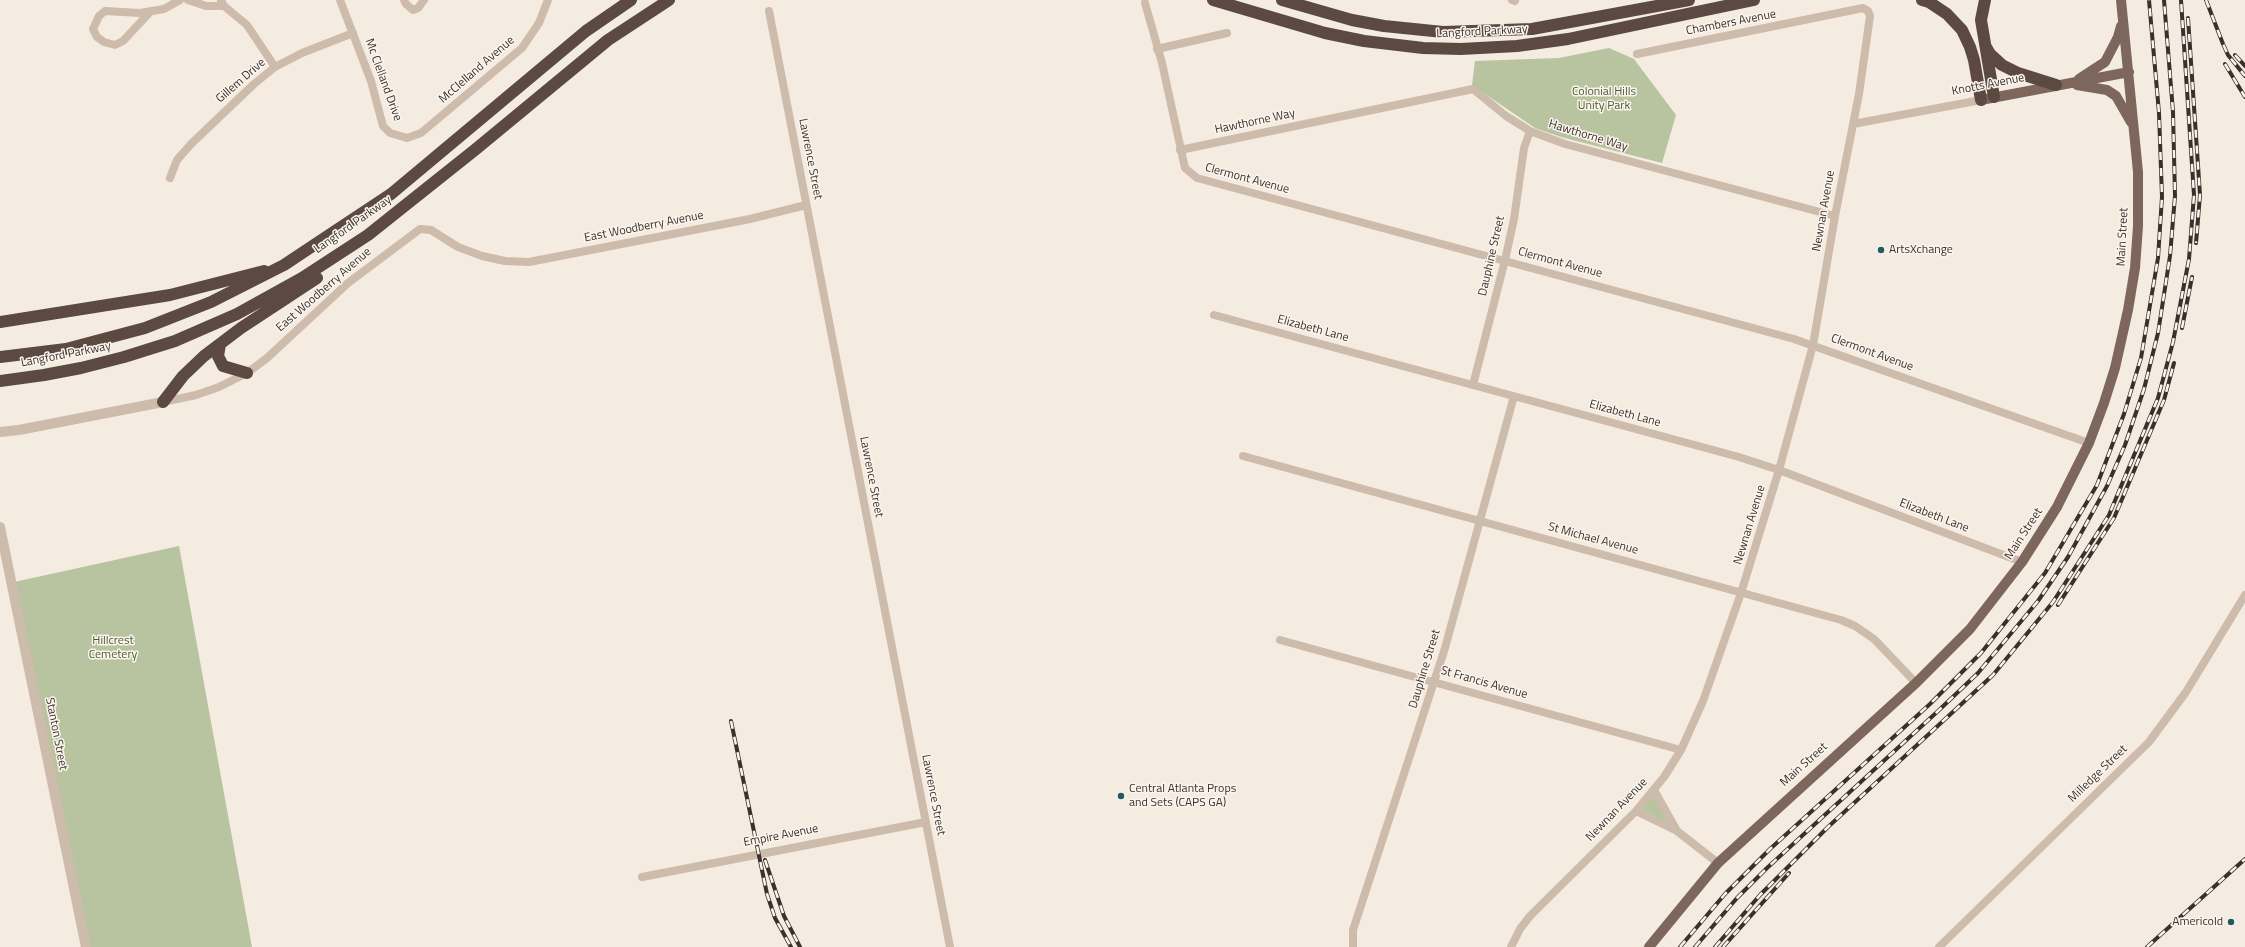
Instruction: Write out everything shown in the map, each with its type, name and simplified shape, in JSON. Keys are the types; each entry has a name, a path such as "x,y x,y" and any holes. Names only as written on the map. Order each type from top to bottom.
{"highway":[{"name":"Langford Parkway","path":"0,357 66,349 145,328 212,302 284,265 391,194 586,30 631,0"},
{"name":"Langford Parkway","path":"3,380 81,368 124,357 175,341 237,314 302,278 368,235 476,149 608,40 669,0"},
{"name":"Langford Parkway","path":"1213,0 1325,33 1393,45 1461,49 1517,46 1568,39 1754,0"},
{"name":"Langford Parkway","path":"1282,0 1352,20 1384,26 1458,32 1511,31 1556,26 1689,0"},
{"path":"1922,0 1929,2 1947,14 1962,30 1974,60 1981,100"},
{"path":"1985,0 1981,20 1994,97"},
{"path":"1985,46 1990,54 2002,65 2018,73 2065,84"},
{"path":"163,402 183,376 220,344 241,328 323,274 368,235"},
{"path":"0,322 170,296 284,265"},
{"path":"220,344 218,356 223,366 247,373"}],"main road":[{"name":"Main Street","path":"1649,947 1718,863 1916,683 1970,629 2022,562 2057,507 2089,443 2115,368 2132,289 2138,226 2138,172 2129,72 2122,18 2122,0"},
{"path":"2065,84 2105,62 2118,37 2122,18"},
{"name":"Knotts Avenue","path":"1981,100 2129,72"},
{"path":"2065,84 2100,88 2116,96 2134,130"}],"street":[{"path":"151,11 123,41 115,44 104,42 97,37 93,29 99,16 105,11 140,13 151,11 164,9 180,0"},
{"path":"188,0 206,6 223,3 247,25 275,67"},
{"name":"Mc Clelland Drive","path":"340,0 371,81 384,126 390,133 398,137 415,136 443,115"},
{"path":"404,0 413,10 418,8 424,0"},
{"name":"McClelland Avenue","path":"443,115 522,48 539,23 548,0"},
{"name":"Clermont Avenue","path":"1145,3 1185,168 1197,178 1505,260 1813,345 2089,443"},
{"name":"Chambers Avenue","path":"1637,54 1863,8 1868,11 1870,16 1866,43"},
{"name":"Lawrence Street","path":"769,11 950,947"},
{"name":"Gillem Drive","path":"170,178 177,160 191,144 254,84 275,67 302,53 353,33"},
{"path":"1157,49 1227,33"},
{"name":"Newnan Avenue","path":"1511,947 1520,929 1530,916 1636,811 1654,790 1681,750 1703,700 1741,592 1779,470 1813,345 1866,43"},
{"name":"Hawthorne Way","path":"1180,150 1473,89 1506,116 1530,131 1565,144 1835,216"},
{"name":"Knotts Avenue","path":"1853,124 1981,100"},
{"name":"Dauphine Street","path":"1473,385 1505,260 1514,219 1524,148 1530,131"},
{"name":"East Woodberry Avenue","path":"0,432 19,430 163,402 211,390 247,373 267,358 348,283 420,229 431,230 458,247 482,256 505,261 528,262 750,219 806,206"},
{"name":"Elizabeth Lane","path":"1214,315 1514,396 1779,470 2022,562"},
{"name":"Dauphine Street","path":"1353,947 1353,930 1434,681 1514,396"},
{"name":"St Michael Avenue","path":"1243,456 1741,592 1855,626 1874,639 1916,683"},
{"name":"Stanton Street","path":"0,526 86,947"},
{"name":"Milledge Street","path":"1939,947 2148,742 2186,692 2245,595"},
{"name":"St Francis Avenue","path":"1280,640 1434,681 1681,750"},
{"path":"1654,790 1677,831"},
{"path":"1636,811 1677,831 1718,863"},
{"name":"Empire Avenue","path":"642,877 773,850 926,822"}],"green space":[{"name":"Colonial Hills Unity Park","path":"1609,48 1634,59 1676,115 1662,163 1561,137 1535,128 1472,85 1475,61 1559,58"},
{"name":"Hillcrest Cemetery","path":"179,546 252,947 89,947 14,582"},
{"path":"1652,792 1675,827 1639,808"}],"railway":[{"path":"1680,947 1725,894 1770,849 1930,704 1981,653 2045,573 2097,485 2124,414 2141,358 2158,258 2162,197 2159,113 2149,0"},
{"path":"1695,947 1737,898 1767,868 1978,673 2038,601 2068,557 2107,486 2125,445 2144,389 2158,333 2170,256 2175,196 2173,112 2164,0"},
{"path":"1715,947 1760,895 1828,827 1993,675 2053,602 2109,515 2158,398 2173,342 2189,259 2194,195 2181,0"},
{"path":"2206,0 2228,55 2245,76"},
{"path":"2188,18 2200,195 2196,243"},
{"path":"2235,55 2245,66"},
{"path":"2225,64 2245,97"},
{"path":"2182,328 2192,277"},
{"path":"2058,605 2114,518 2164,400 2174,363"},
{"path":"731,721 767,894 775,918 791,947"},
{"path":"2147,947 2245,859"},
{"path":"765,860 784,916 800,947"},
{"path":"1723,947 1789,873"}],"place":[{"name":"ArtsXchange","path":"1881,250"},
{"name":"Central Atlanta Props and Sets (CAPS GA)","path":"1121,796"},
{"name":"Americold","path":"2231,922"}]}
